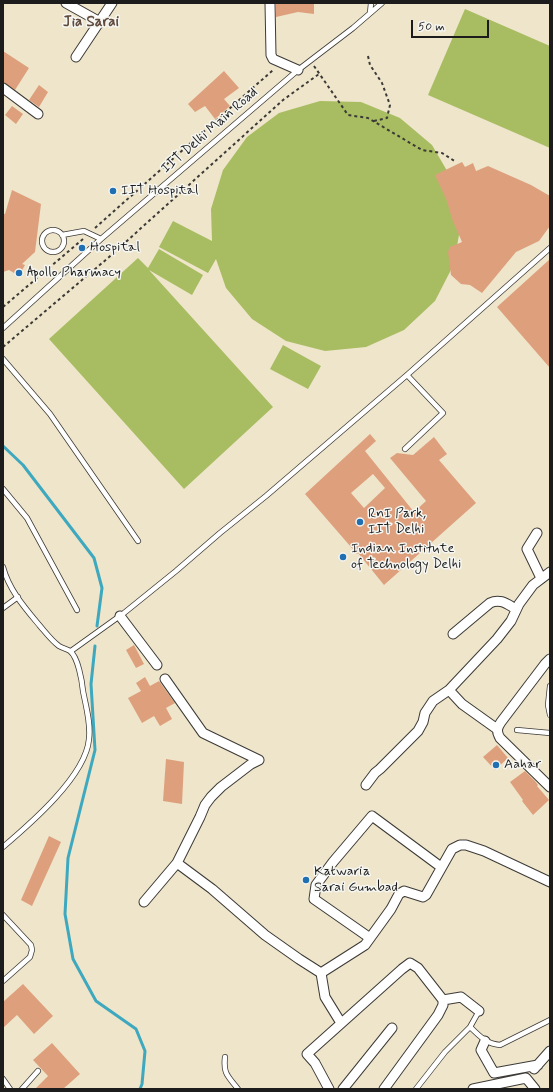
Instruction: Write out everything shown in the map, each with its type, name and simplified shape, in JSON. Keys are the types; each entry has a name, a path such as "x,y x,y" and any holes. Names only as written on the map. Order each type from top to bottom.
{"street":[{"path":"66,3 100,22"},
{"path":"76,57 112,3"},
{"path":"270,3 271,55 273,59 298,70"},
{"path":"3,88 38,114"},
{"path":"537,533 527,549 541,578"},
{"path":"366,785 375,773 418,731 423,722 425,712 433,701 449,690 497,639 511,621 516,610 533,585 550,572"},
{"path":"453,634 495,600 500,600 516,610"},
{"path":"120,616 157,665"},
{"path":"550,659 497,728 497,733 500,738 550,787"},
{"path":"144,902 176,862 205,805 211,797 221,787 251,764 259,760 203,733 165,679"},
{"path":"449,690 462,704 497,728"},
{"path":"370,938 314,899 316,885 333,862 372,816 441,867"},
{"path":"321,973 365,945 391,909 399,894 404,891 423,897 426,895 452,849 460,845 466,845 501,858 550,882"},
{"path":"176,862 212,889 265,935 321,973 325,997 341,1023"},
{"path":"329,1089 315,1063 307,1054 410,963 418,968 443,1000 443,1005 438,1015 384,1089"},
{"path":"443,1000 461,997 479,1011"},
{"path":"343,1089 392,1028"},
{"path":"485,1041 481,1050 494,1073 538,1065"},
{"path":"473,1089 526,1078 550,1051"},
{"path":"526,1078 535,1089"}],"lane":[{"path":"370,3 370,13"},
{"name":"IIT Delhi Main Road","path":"3,328 101,239 298,70 353,28 382,3"},
{"path":"57,230 62,235 64,242 58,250 51,251 45,248 42,241 46,232 57,230"},
{"path":"62,235 84,231 101,239"},
{"path":"71,651 120,616 266,496 407,375 550,248"},
{"path":"3,358 50,414 92,472 138,540"},
{"path":"405,449 443,413 407,375"},
{"path":"3,489 27,518 77,610"},
{"path":"3,567 18,597 49,637 59,646 71,651 75,658 81,676 90,726 88,750 76,771 53,801 3,847"},
{"path":"3,608 18,597"},
{"path":"550,686 548,705 550,716"},
{"path":"517,730 550,733"},
{"path":"3,915 31,945 32,950 30,957 3,981"},
{"path":"416,1089 445,1052 470,1027 479,1011"},
{"path":"470,1027 485,1041 500,1045 550,1020"},
{"path":"225,1057 225,1073 238,1089"},
{"path":"22,1089 38,1071"},
{"path":"3,1079 10,1089"}],"path":[{"path":"368,56 370,65 382,83 390,105 387,118 374,122"},
{"path":"310,60 348,115 368,118 422,150 442,153 456,162"},
{"path":"3,307 89,233 281,62"},
{"path":"3,347 108,258 283,100 319,74"}],"green space":[{"path":"465,9 550,46 550,148 428,95"},
{"path":"320,101 361,102 400,118 432,145 453,181 461,223 454,264 435,301 404,330 366,347 325,351 286,341 252,319 226,288 216,259 208,273 159,247 173,221 212,241 211,209 223,170 247,137 279,113"},
{"path":"159,249 203,275 192,295 149,270 273,407 184,489 49,339 138,258 148,268"},
{"path":"283,345 321,366 308,389 270,369"}],"building":[{"path":"276,3 314,3 314,14 298,12 276,17"},
{"path":"3,51 29,68 15,90 3,82"},
{"path":"224,71 239,88 224,99 230,106 215,119 205,106 195,112 188,104"},
{"path":"39,85 48,92 39,107 29,100"},
{"path":"12,106 23,114 16,124 5,115"},
{"path":"462,162 465,167 473,163 476,171 488,166 531,185 550,196 550,226 539,241 516,252 482,293 470,285 461,284 451,275 448,252 450,247 462,242 452,219 447,201 435,175"},
{"path":"12,190 41,204 35,252 22,264 25,265 19,276 9,270 3,272 3,214 5,214"},
{"path":"550,259 550,368 497,307"},
{"name":"RnI Park, IIT Delhi","path":"370,434 376,441 365,451 414,512 426,501 390,458 397,453 413,455 434,437 447,454 439,460 476,503 384,585 358,553 357,554 305,494","holes":["373,474 385,488 364,508 351,493"]},
{"path":"134,645 144,664 136,668 126,650"},
{"path":"145,677 150,686 159,681 175,703 166,708 172,719 160,726 154,716 142,723 128,698 141,691 136,683"},
{"path":"497,745 508,758 495,770 483,757"},
{"path":"166,759 184,762 182,804 163,801"},
{"path":"525,771 535,781 538,785 537,786 549,800 533,815 510,782"},
{"path":"49,836 61,842 32,906 21,900"},
{"path":"23,984 53,1016 34,1034 17,1015 3,1028 3,1002"},
{"path":"52,1043 80,1074 63,1089 35,1089 48,1076 33,1060"}],"waterway":[{"path":"3,446 23,465 94,558 102,588 97,626"},
{"path":"95,646 91,684 95,750 68,858 65,914 73,959 96,1001 136,1029 145,1051 142,1084 140,1089"}],"place":[{"name":"IIT Hospital","path":"113,191"},
{"name":"Hospital","path":"82,248"},
{"name":"Apollo Pharmacy","path":"19,273"},
{"name":"RnI Park, IIT Delhi","path":"360,522"},
{"name":"Indian Institute of Technology Delhi","path":"343,557"},
{"name":"Aahar","path":"496,765"},
{"name":"Katwaria Sarai Gumbad","path":"306,880"}],"district":[{"name":"Jia Sarai","path":"91,23"}]}
